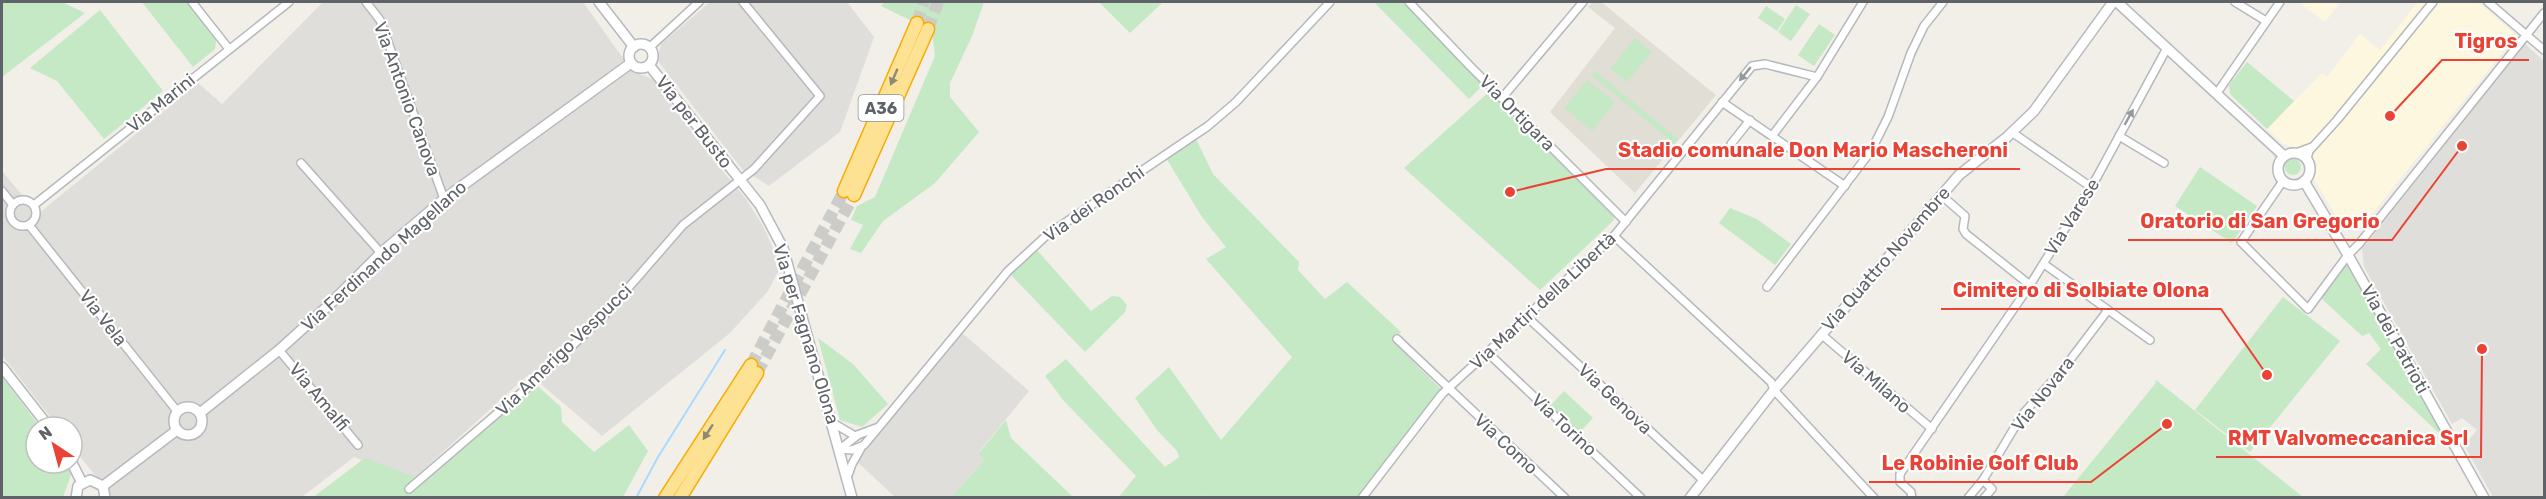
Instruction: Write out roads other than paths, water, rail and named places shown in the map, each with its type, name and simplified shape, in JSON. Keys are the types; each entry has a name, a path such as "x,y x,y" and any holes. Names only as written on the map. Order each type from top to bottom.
{"highway":[{"name":"A36","path":"849,193 922,26"},
{"path":"665,498 754,369 680,498"}],"street":[{"path":"192,2 229,49"},
{"name":"Via Marini","path":"34,206 289,2"},
{"name":"Via Antonio Canova","path":"366,2 380,20 444,199"},
{"path":"599,2 634,47"},
{"path":"631,63 629,56 634,47 640,45 649,48 699,2"},
{"name":"Via Amerigo Vespucci","path":"409,489 528,387 620,300 683,225 754,169 820,96 743,2"},
{"name":"Via dei Ronchi","path":"847,478 856,456 864,445 1008,271 1047,236 1208,126 1236,102 1330,2"},
{"name":"Via Ortigara","path":"1409,2 1626,222"},
{"path":"1502,98 1582,2"},
{"path":"1772,136 1817,77 1863,2"},
{"path":"1767,287 1871,151 1888,117 1911,53 1924,26 1943,2"},
{"path":"2115,2 2284,156"},
{"name":"Via Quattro Novembre","path":"1690,498 1774,390 1941,195 1966,167 2013,133 2034,111 2115,2"},
{"path":"2235,2 2266,21"},
{"path":"2217,93 2280,2"},
{"path":"2312,147 2284,156 2278,165 2283,181 2294,185 2304,181 2310,170 2307,159 2312,147 2337,120 2433,2"},
{"path":"2488,2 2544,50"},
{"path":"2283,181 2241,242 2308,309 2348,255 2360,244 2544,13"},
{"name":"Via per Busto","path":"649,48 652,55 649,65"},
{"name":"Via Varese","path":"1912,498 1911,492 1900,482 1899,477 2044,264 2091,187 2167,48"},
{"name":"Via Ferdinando Magellano","path":"103,486 177,430 185,435 198,431 202,422 200,412 279,350 330,304 381,253 444,199 631,63"},
{"name":"Via per Busto","path":"631,63 637,68 649,65"},
{"name":"Via Martiri della Libertà","path":"1362,498 1447,390 1614,236 1749,69 1756,64 1765,64 1817,77"},
{"name":"Via per Busto","path":"649,65 739,180"},
{"path":"1722,102 1845,186"},
{"path":"1734,149 1731,144 1750,120"},
{"path":"2013,133 2091,187"},
{"path":"2119,136 2164,164"},
{"path":"2296,153 2307,159"},
{"path":"301,163 381,253"},
{"name":"Via per Fagnano Olona","path":"739,180 760,205 783,248 852,498"},
{"name":"Via dei Patrioti","path":"2304,181 2484,498"},
{"name":"Via Vela","path":"2,191 13,205 10,213 13,222 20,226 29,225 177,411"},
{"path":"1941,195 1965,216 1963,229 1966,234 2030,285"},
{"path":"13,205 24,200 34,206 35,219 29,225"},
{"path":"1614,236 1770,382 1774,390 1874,498"},
{"path":"2044,264 2150,340"},
{"name":"Via Novara","path":"1968,498 1983,480 2022,415 2064,368 2108,310"},
{"name":"Via Genova","path":"1527,317 1704,481"},
{"name":"Via Milano","path":"1821,334 1932,429"},
{"name":"Via Como","path":"1397,339 1447,390 1565,498"},
{"name":"Via Amalfi","path":"279,350 358,445"},
{"name":"Via Torino","path":"1488,353 1641,498"},
{"path":"2,367 40,415"},
{"path":"177,430 174,419 177,411 189,406 200,412"},
{"path":"833,423 850,434 858,435"},
{"path":"840,449 858,435 879,427"},
{"path":"840,449 852,450 864,445"},
{"path":"78,475 82,483"},
{"path":"76,498 76,490 82,483 90,480 103,486 105,498"},
{"path":"1983,480 1992,489 1984,498"}],"waterway":[{"path":"636,498 658,457 725,350"}],"tunnel":[{"path":"917,23 924,2"},
{"path":"928,29 938,2"},
{"path":"751,365 844,191"},
{"path":"757,373 854,195"}],"place":[{"name":"Tigros","path":"2390,116"},
{"name":"Oratorio di San Gregorio","path":"2462,146"},
{"name":"Stadio comunale Don Mario Mascheroni","path":"1510,192"},
{"name":"RMT Valvomeccanica Srl","path":"2482,349"},
{"name":"Cimitero di Solbiate Olona","path":"2267,375"},
{"name":"Le Robinie Golf Club","path":"2167,424"}]}
